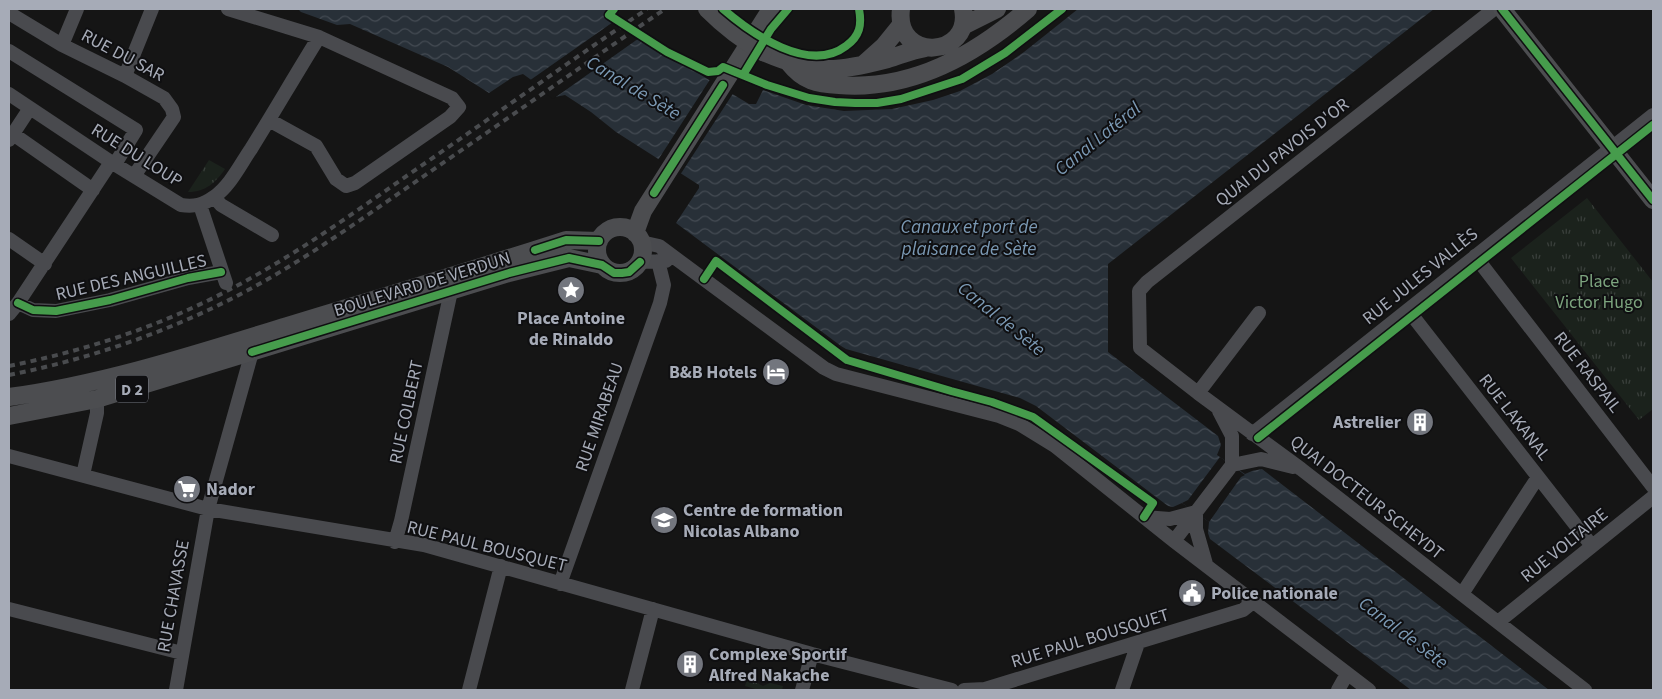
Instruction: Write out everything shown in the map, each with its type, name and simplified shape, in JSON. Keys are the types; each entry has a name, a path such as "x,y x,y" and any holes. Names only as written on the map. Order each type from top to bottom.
{"main road":[{"path":"706,9 723,26 763,52 789,64 818,70 843,70 925,48 939,48 956,38 963,17 997,9"},
{"path":"634,234 642,211 772,9"},
{"path":"789,64 802,77 826,84 846,86 874,85 897,81 929,73 968,54 1008,26 1028,9"},
{"path":"1502,9 1653,200"},
{"path":"901,13 907,36 913,42 925,48"},
{"path":"865,64 884,46 901,13"},
{"path":"618,227 634,234 643,248 640,262 629,272 622,273 614,273 602,265 597,254 599,241 608,231 618,227"},
{"name":"BOULEVARD DE VERDUN","path":"9,416 97,399 251,345 566,240 599,241"},
{"name":"BOULEVARD DE VERDUN","path":"9,397 48,392 106,380 251,345 569,258 602,265"}],"street":[{"path":"62,44 77,9"},
{"path":"125,76 152,9"},
{"path":"228,9 319,37 452,98 459,107 450,117 355,184 346,186 336,179 316,146 269,120"},
{"name":"QUAI DU PAVOIS D'OR","path":"1140,348 1139,291 1147,282 1494,9"},
{"name":"RUE DU SAR","path":"9,11 62,44 164,98 172,109 174,116 134,176"},
{"path":"200,205 214,197 228,184 319,37"},
{"path":"9,51 136,130 92,190 14,309"},
{"name":"RUE DU LOUP","path":"9,94 113,163 181,205 200,205"},
{"path":"30,108 11,137 92,190"},
{"name":"RUE JULES VALLÈS","path":"1252,434 1653,115"},
{"path":"214,197 221,205 272,235"},
{"name":"RUE DES ANGUILLES","path":"14,309 56,312 110,300 188,278 224,277 200,205"},
{"path":"634,234 659,246 824,368 836,374 979,410 1019,424 1055,446 1174,541 1368,690"},
{"path":"9,239 45,264"},
{"name":"RUE RASPAIL","path":"1475,256 1653,487"},
{"path":"640,262 678,260"},
{"name":"RUE MIRABEAU","path":"560,584 660,303 664,285 658,261"},
{"name":"RUE COLBERT","path":"395,542 452,291"},
{"name":"RUE LAKANAL","path":"1408,310 1592,546"},
{"path":"1198,394 1259,313"},
{"name":"RUE CHAVASSE","path":"176,690 208,508 251,345"},
{"name":"QUAI DOCTEUR SCHEYDT","path":"1140,348 1198,394 1301,469 1585,690"},
{"path":"83,476 97,413 97,399"},
{"path":"1174,541 1232,465 1232,436 1218,408"},
{"name":"RUE PAUL BOUSQUET","path":"9,456 208,508 424,546 812,654 952,690"},
{"path":"1232,465 1261,459 1301,469"},
{"path":"1462,594 1538,477"},
{"name":"RUE VOLTAIRE","path":"1498,622 1653,497"},
{"path":"1144,517 1170,519 1196,512"},
{"path":"1196,512 1196,529 1206,564"},
{"path":"469,690 501,566"},
{"name":"RUE PAUL BOUSQUET","path":"964,690 985,689 1138,643 1243,610 1253,602"},
{"path":"632,690 653,609"},
{"path":"9,610 182,653"},
{"path":"1122,690 1138,643"},
{"path":"802,690 812,654"},
{"path":"1338,690 1347,674"}],"green space":[{"path":"209,160 225,169 210,185 194,192 188,192"},
{"name":"Place Victor Hugo","path":"1587,198 1653,282 1653,409 1639,420 1511,258"},
{"path":"748,676 754,678 755,682 763,686 770,683 783,686 782,690 759,690 745,686"}],"water":[{"name":"Canaux et port de plaisance de Sète","path":"298,9 610,9 605,17 749,104 756,104 763,90 806,105 844,111 892,109 933,100 960,91 992,74 1024,52 1078,9 1434,9 1108,264 1108,352 1218,436 1221,445 1217,455 1245,474 1262,469 1549,690 1411,690 1210,539 1208,533 1209,522 1182,503 1173,507 1168,506 1036,406 1020,398 841,346 676,223 699,188 699,185 616,132 591,112 565,95 555,97 523,74 513,77 489,93 448,67 350,24 337,25 301,12"}],"pier":[{"path":"616,20 642,36 553,99 529,81"},
{"path":"711,78 734,92 680,175 658,160"},
{"path":"1220,457 1245,475 1241,477 1209,522 1182,503 1188,500"}],"railway":[{"path":"9,366 91,346 145,328 197,306 271,267 340,222 647,9"},
{"path":"9,375 65,362 119,346 173,326 251,289 349,228 665,9"}],"cycle path":[{"path":"614,9 609,15 667,52 708,72 718,71 723,67 767,85 809,98 855,103 877,103 901,99 962,79 1005,53 1062,9"},
{"path":"723,9 765,39 798,53 815,56 831,53 851,42 859,30 859,9"},
{"path":"743,75 771,29 788,9"},
{"path":"1502,9 1653,200"},
{"path":"654,193 723,85"},
{"path":"1258,438 1653,125"},
{"path":"535,250 566,240 599,241"},
{"path":"252,352 509,273 569,258 602,265 614,273 629,272 640,262"},
{"path":"704,279 716,261 847,360 992,402 1033,417 1153,503 1144,517"},
{"path":"18,303 33,310 56,311 110,300 188,278 221,272"}],"place":[{"name":"Place Antoine de Rinaldo","path":"571,290"},
{"name":"B&B Hotels","path":"776,372"},
{"name":"Astrelier","path":"1420,422"},
{"name":"Nador","path":"187,489"},
{"name":"Centre de formation Nicolas Albano","path":"664,520"},
{"name":"Police nationale","path":"1192,593"},
{"name":"Complexe Sportif Alfred Nakache","path":"690,664"}],"water label":[{"name":"Canal de Sète","path":"634,87"},
{"name":"Canal Latéral","path":"1097,138"},
{"name":"Canal de Sète","path":"1002,318"},
{"name":"Canal de Sète","path":"1404,632"}]}
